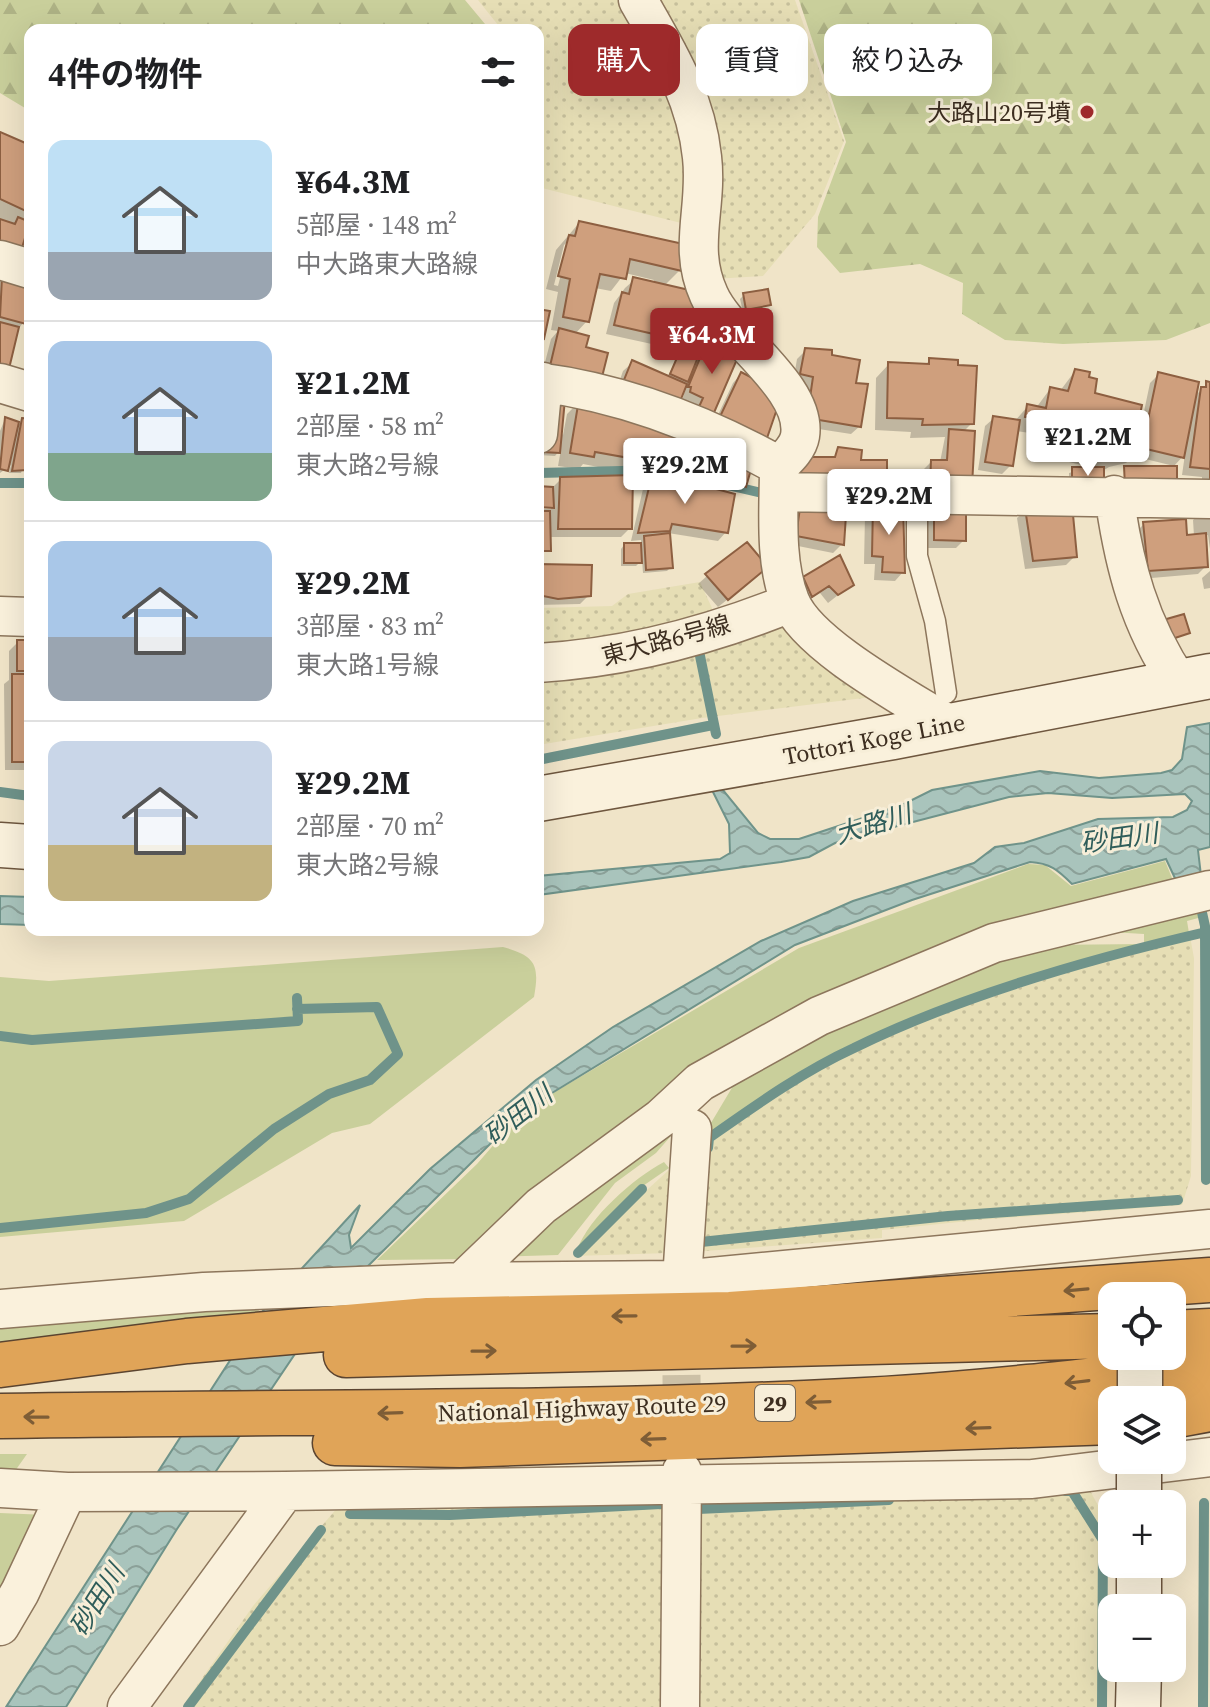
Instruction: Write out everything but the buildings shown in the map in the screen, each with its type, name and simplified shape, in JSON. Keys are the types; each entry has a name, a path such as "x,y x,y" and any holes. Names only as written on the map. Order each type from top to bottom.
{"highway":[{"path":"1186,1284 1210,1280"},
{"path":"0,1365 730,1314 1098,1293"},
{"path":"1186,1332 1210,1331"},
{"path":"417,1337 1098,1336"},
{"name":"National Highway Route 29","path":"0,1416 334,1429 847,1401 1061,1384 1210,1367"},
{"path":"1186,1413 1210,1409"},
{"path":"334,1429 460,1445 1098,1423"}],"main road":[{"name":"Tottori Koge Line","path":"544,798 948,709 1194,679"},
{"path":"0,845 24,847"},
{"path":"1138,1707 1139,1682"}],"street":[{"path":"638,0 682,78 697,125 705,194 697,268 710,300 792,399 800,421 800,438 779,479 779,532 790,603 843,660 948,709"},
{"path":"0,260 24,267"},
{"path":"0,383 24,390"},
{"path":"544,383 618,396 712,432 779,479 917,495 1114,495 1210,499"},
{"path":"1114,495 1126,570 1153,646 1194,679"},
{"name":"東大路6号線","path":"544,663 596,660 758,616 790,603"},
{"path":"0,616 24,617"},
{"path":"462,1282 541,1206 661,1118 700,1082 819,1016 994,943 1210,890"},
{"path":"680,1287 692,1129"},
{"path":"0,1309 204,1292 462,1282 680,1287 1210,1229"},
{"path":"0,1488 67,1492 285,1491 682,1478 1032,1479 1210,1457"},
{"path":"680,1707 682,1478"},
{"path":"127,1707 285,1491"},
{"path":"0,1626 20,1592 67,1492"}],"lane":[{"path":"917,495 917,556 935,621 948,709"}],"shaded area":[{"path":"478,0 635,0 649,24 568,24 568,96 674,96 693,226 544,189 544,24 497,24"},
{"path":"644,0 795,0 803,24 696,24 696,96 808,96 808,37 824,83 824,96 828,96 844,141 815,214 763,276 714,279 708,189 677,96 680,96 680,24 652,24"},
{"path":"700,582 717,619 544,653 544,608 612,606 628,594"},
{"path":"786,623 888,695 702,718 544,744 544,672"},
{"path":"1190,936 1194,958 1191,1176 1182,1205 978,1220 882,1230 882,1238 691,1252 699,1146 775,1093 854,1049 924,1019"},
{"path":"670,1169 676,1177 670,1253 574,1256"},
{"path":"1088,1487 1098,1505 1098,1578 1106,1578 1106,1594 1098,1594 1098,1682 1106,1682 1106,1707 690,1707 695,1507"},
{"path":"661,1500 670,1509 667,1707 186,1707 186,1701 253,1606 338,1507"}],"green space":[{"path":"0,0 465,0 485,24 24,24 24,107 0,93"},
{"path":"799,0 1210,0 1210,323 1166,340 1063,344 1005,340 962,314 963,283 920,264 840,273 817,247 818,217 846,142 831,96 992,96 992,24 824,24 824,76"},
{"path":"1165,861 1177,890 926,956 467,1259 377,1260 477,1164 503,1134 553,1093 799,948 1028,864 1045,865 1071,886"},
{"path":"1198,901 1202,917 1187,921 1189,933 1019,982 894,1028 814,1067 699,1143 736,1081 863,1009 1045,945 1144,944 1144,934 1076,930"},
{"path":"503,947 522,954 533,963 536,977 534,997 370,1124 332,1133 184,1221 0,1237 0,977 49,981"},
{"path":"678,1128 656,1153 615,1183 558,1255 496,1257"},
{"path":"664,1162 669,1168 640,1188 577,1250 602,1212 639,1178"},
{"path":"263,1304 254,1318 0,1346 0,1321"},
{"path":"0,1454 27,1454 15,1471 0,1470"},
{"path":"0,1513 47,1515 0,1608"}],"water":[{"path":"1210,723 1210,847 1198,850 1202,884 1180,889 1166,859 1072,884 1053,868 1030,862 912,900 795,945 552,1093 500,1134 326,1308 177,1529 66,1707 6,1707 260,1314 360,1205 349,1235 351,1248 430,1169 536,1080 613,1027 761,941 853,901 974,863 995,847 1024,843 1098,819 1173,817 1187,810 1192,801 1185,794 1112,798 1048,793 1009,797 863,835 835,843 809,857 781,862 544,894 544,875 720,859 730,853 729,824 707,780 714,779 758,833 770,839 799,839 902,805 932,790 1040,771 1099,778 1172,770 1182,759 1187,727"},
{"path":"0,896 24,897 24,925 0,924"}],"waterway":[{"path":"544,473 663,470 762,493"},
{"path":"0,483 24,483"},
{"path":"691,652 699,651 716,734"},
{"path":"544,759 713,725"},
{"path":"0,792 24,795"},
{"path":"1199,899 1205,926 1206,1180"},
{"path":"708,1148 709,1138 780,1090 835,1057 895,1029 1027,980 1206,932"},
{"path":"0,1036 32,1040 298,1021 297,998"},
{"path":"0,1228 146,1213 189,1199 274,1129 329,1094 370,1080 398,1054 377,1007 297,1009"},
{"path":"578,1253 642,1189"},
{"path":"701,1242 948,1216 1178,1200"},
{"path":"1065,1491 1072,1491 1103,1540 1102,1707"},
{"path":"695,1517 698,1509 889,1500"},
{"path":"1203,1707 1204,1503"},
{"path":"350,1514 450,1515 661,1504"},
{"path":"188,1707 321,1530"}],"tunnel":[{"path":"681,1318 682,1436"}],"place":[{"name":"大路山20号墳","path":"1087,112"}],"water label":[{"name":"大路川","path":"873,824"},
{"name":"砂田川","path":"1119,838"},
{"name":"砂田川","path":"518,1115"},
{"name":"砂田川","path":"97,1600"}]}
